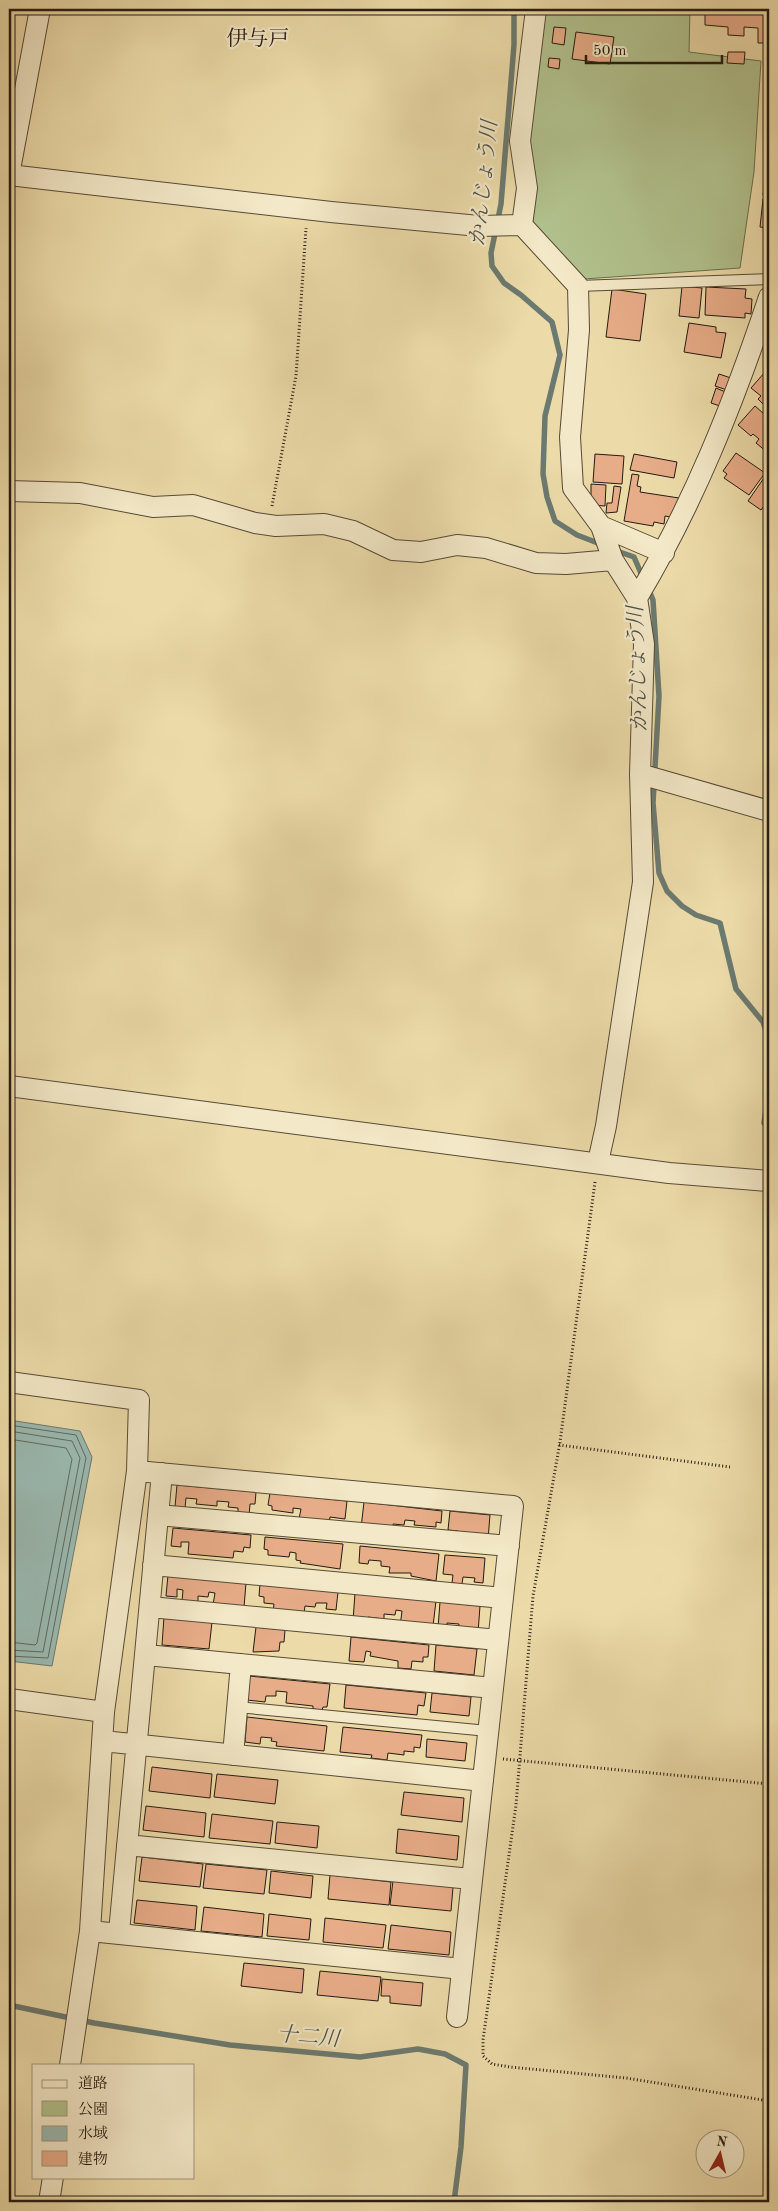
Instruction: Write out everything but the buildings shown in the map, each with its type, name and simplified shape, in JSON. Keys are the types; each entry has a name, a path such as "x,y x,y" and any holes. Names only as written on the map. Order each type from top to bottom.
{"street":[{"path":"40,9 9,175 307,210 479,226 522,225 578,286 579,330 570,437 573,488 601,526 613,560 637,598 644,644 640,774 643,882 606,1126 598,1162"},
{"path":"522,225 527,188 520,141 536,9"},
{"path":"637,598 664,553 703,474 747,363 769,297"},
{"path":"9,491 80,493 153,507 193,505 269,525 324,524 353,531 393,550 421,552 457,545 486,548 536,563 566,564 613,560"},
{"path":"601,526 664,553"},
{"path":"640,774 769,811"},
{"path":"9,1086 598,1162 668,1173 769,1181"},
{"path":"9,1382 139,1400 137,1471 104,1712 90,1930 70,2064"},
{"path":"137,1471 513,1506 457,2017"},
{"path":"119,1932 162,1473"},
{"path":"158,1515 509,1546"},
{"path":"153,1565 503,1598"},
{"path":"150,1607 498,1640"},
{"path":"146,1655 493,1688"},
{"path":"232,1755 242,1664"},
{"path":"9,1699 104,1712"},
{"path":"103,1741 483,1781"},
{"path":"127,1845 471,1879"},
{"path":"90,1930 462,1969"},
{"path":"49,2202 53,2178"}],"lane":[{"path":"578,286 769,279"},
{"path":"237,1708 488,1731"}],"path":[{"path":"269,525 296,376 307,210"},
{"path":"598,1162 559,1445 533,1596 516,1805 482,2056 492,2064 510,2067 626,2078 769,2101"},
{"path":"559,1445 730,1467"},
{"path":"485,1756 519,1761 769,1784"}],"green space":[{"path":"545,9 690,9 689,52 761,61 754,172 740,268 584,279 533,222 535,172 527,133"}],"water":[{"path":"9,1420 80,1431 92,1457 52,1666 9,1661"}],"waterway":[{"name":"かんじょう川","path":"514,9 514,45 501,204 491,253 492,266 504,283 552,322 560,355 545,416 543,474 547,497 555,521 577,535 603,545"},
{"name":"かんじょう川","path":"614,550 634,557 643,578"},
{"name":"かんじょう川","path":"648,588 653,600 659,696 653,803 659,873 667,891 682,906 696,915 720,923 736,989 763,1022 769,1039"},
{"name":"かんじょう川","path":"769,1089 764,1123 769,1129"},
{"name":"十二川","path":"9,2005 94,2023 230,2045 360,2057 418,2049 445,2054 466,2065 461,2147 454,2202"}],"district":[{"name":"伊与戸","path":"258,38"}]}
